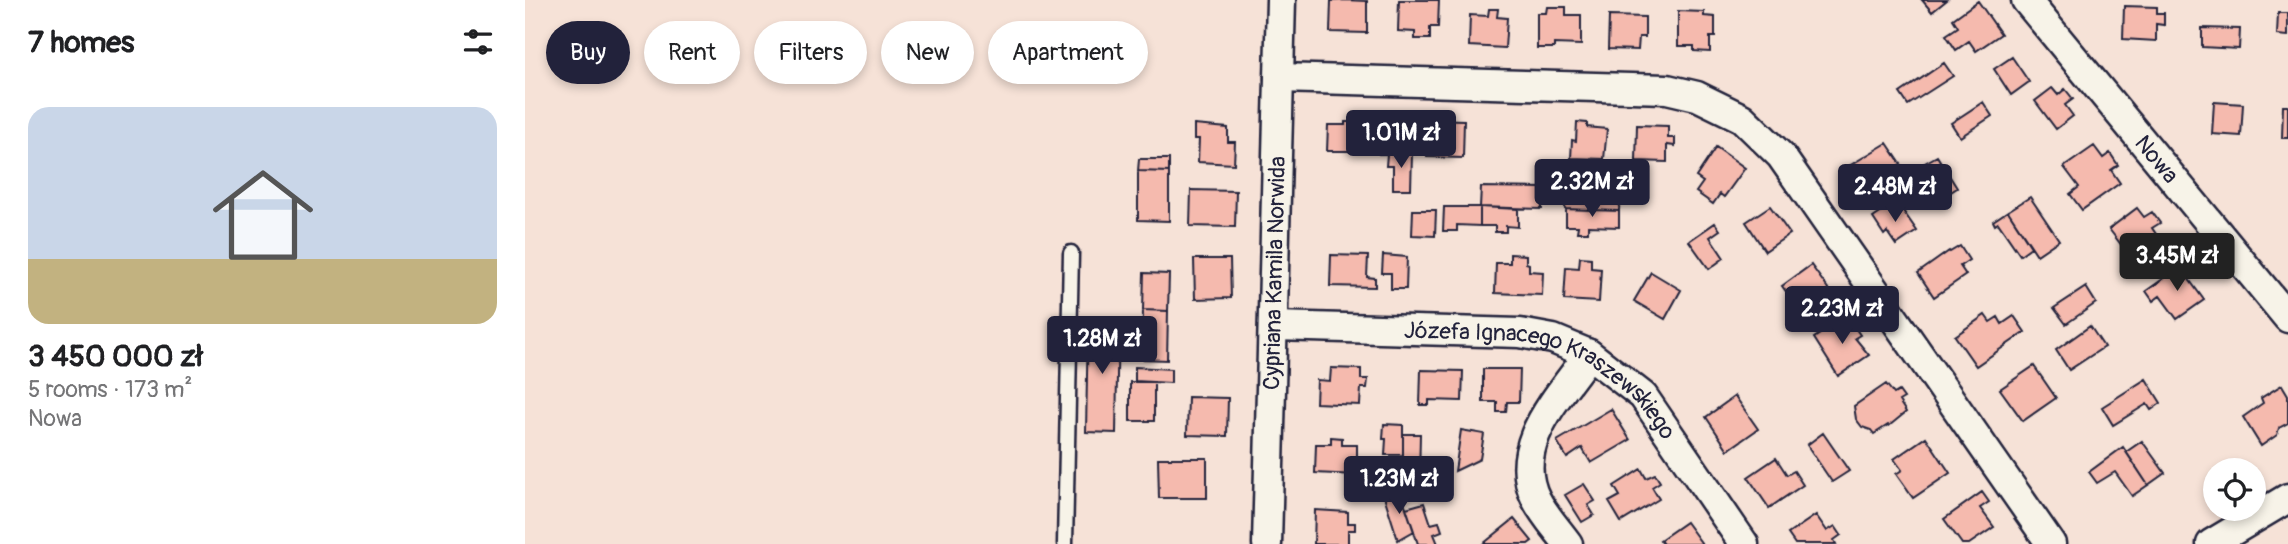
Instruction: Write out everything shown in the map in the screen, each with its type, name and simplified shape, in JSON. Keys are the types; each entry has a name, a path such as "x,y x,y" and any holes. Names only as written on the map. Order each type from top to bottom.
{"street":[{"name":"Cypriana Kamila Norwida","path":"1267,544 1275,326 1281,0"},
{"name":"Nowa","path":"2026,0 2288,317"},
{"path":"1279,78 1667,89 1697,96 1742,118 1781,156 2051,544"},
{"name":"Józefa Ignacego Kraszewskiego","path":"1275,326 1520,333 1553,339 1589,354 1643,396 1744,544"},
{"path":"1568,544 1537,500 1529,480 1528,462 1538,427 1589,354"},
{"path":"2211,544 2288,498"}],"lane":[{"path":"1065,544 1071,253"}],"building":[{"path":"1399,0 1439,0 1438,27 1430,27 1430,39 1415,39 1415,32 1398,31"},
{"path":"1922,0 1947,0 1932,12"},
{"path":"1331,1 1367,1 1367,33 1330,32"},
{"path":"1978,1 2001,34 1976,51 1969,41 1956,50 1946,35 1958,27 1953,19"},
{"path":"2124,6 2157,7 2157,13 2164,13 2164,25 2156,24 2156,41 2123,39"},
{"path":"1547,7 1566,7 1566,15 1581,15 1581,45 1554,44 1554,48 1537,48 1537,13 1546,13"},
{"path":"1489,9 1498,9 1497,17 1507,18 1505,48 1469,46 1470,15 1488,16"},
{"path":"1678,11 1704,12 1704,16 1715,17 1715,37 1710,37 1710,52 1694,51 1694,46 1678,46"},
{"path":"2278,13 2288,13 2288,36 2277,35"},
{"path":"1609,16 1645,17 1645,37 1639,37 1638,50 1608,49"},
{"path":"2202,28 2240,29 2239,49 2202,47"},
{"path":"2012,57 2029,82 2011,95 1994,69"},
{"path":"1944,63 1953,76 1908,105 1900,93"},
{"path":"2052,88 2058,95 2065,89 2073,99 2065,105 2073,116 2056,129 2035,101"},
{"path":"1983,102 1992,116 1960,137 1951,123"},
{"path":"2214,102 2243,104 2241,136 2212,134"},
{"path":"2283,106 2288,106 2288,138 2282,138"},
{"path":"1428,119 1464,120 1463,158 1427,157"},
{"path":"1345,122 1355,122 1355,131 1360,131 1359,151 1327,151 1328,125 1345,125"},
{"path":"1577,122 1587,123 1587,127 1607,129 1604,159 1571,158 1572,140 1576,141"},
{"path":"1194,125 1228,128 1228,142 1235,142 1234,164 1198,162 1199,139 1194,139"},
{"path":"1637,125 1668,126 1668,138 1675,138 1675,146 1667,145 1667,162 1636,161"},
{"path":"1379,130 1394,131 1394,138 1412,138 1412,154 1379,154"},
{"path":"1887,143 1901,164 1854,195 1839,172"},
{"path":"2094,146 2103,158 2110,153 2118,165 2111,170 2120,183 2082,210 2070,194 2079,187 2064,167"},
{"path":"1716,147 1745,168 1724,197 1720,194 1713,204 1696,192 1703,182 1696,177"},
{"path":"1387,154 1412,154 1411,189 1393,189 1393,166 1386,166"},
{"path":"1937,156 1957,188 1943,197 1934,182 1929,186 1924,178 1929,174 1923,164"},
{"path":"1139,159 1169,159 1169,172 1138,171"},
{"path":"1138,171 1169,172 1169,221 1138,220"},
{"path":"1481,187 1542,188 1542,209 1480,207"},
{"path":"1566,188 1620,189 1619,211 1565,209"},
{"path":"1191,190 1236,191 1235,227 1190,226"},
{"path":"2030,197 2059,240 2037,255 2008,211"},
{"path":"1897,202 1917,231 1896,245 1887,232 1884,235 1873,218"},
{"path":"1770,206 1790,234 1765,251 1746,222"},
{"path":"1444,207 1480,207 1480,226 1457,225 1457,231 1443,231"},
{"path":"1480,207 1518,209 1518,227 1506,226 1506,232 1495,232 1495,226 1480,226"},
{"path":"2137,208 2144,217 2152,212 2160,223 2152,228 2160,240 2133,260 2109,229"},
{"path":"1566,209 1619,211 1619,227 1588,226 1588,232 1577,232 1578,226 1566,226"},
{"path":"1413,210 1436,210 1435,236 1412,235"},
{"path":"2008,211 2031,247 2020,255 1998,223 1995,225 1993,221"},
{"path":"1715,223 1720,230 1710,237 1724,258 1709,269 1689,241"},
{"path":"1960,246 1969,260 1960,266 1966,275 1934,297 1918,273"},
{"path":"1510,254 1526,255 1529,271 1543,272 1542,295 1495,293 1496,263 1510,263"},
{"path":"1331,255 1368,256 1367,277 1375,278 1375,287 1330,286"},
{"path":"1383,255 1407,257 1406,289 1391,289 1391,273 1382,273"},
{"path":"1580,257 1591,258 1591,268 1601,269 1599,302 1564,300 1566,267 1579,268"},
{"path":"1194,259 1230,259 1231,298 1195,299"},
{"path":"1811,265 1829,290 1800,311 1782,286"},
{"path":"2180,267 2204,300 2177,319 2160,296 2153,301 2146,291"},
{"path":"1651,272 1681,290 1665,319 1634,301"},
{"path":"1144,273 1169,274 1168,311 1143,310"},
{"path":"2086,287 2096,303 2066,324 2054,308"},
{"path":"1143,310 1168,311 1167,360 1142,359"},
{"path":"1985,315 1990,322 1998,317 2002,324 2014,316 2025,332 1976,366 1955,336"},
{"path":"1847,316 1860,335 1855,338 1869,355 1838,376 1814,338"},
{"path":"1088,319 1118,319 1116,433 1086,432"},
{"path":"2090,326 2104,347 2069,370 2056,350"},
{"path":"2034,366 2056,398 2023,421 2000,389"},
{"path":"1135,367 1171,369 1171,383 1135,381"},
{"path":"1331,368 1361,369 1361,379 1368,379 1367,388 1361,388 1360,405 1316,403 1317,380 1330,381"},
{"path":"1483,369 1520,369 1519,402 1507,402 1506,412 1497,412 1497,402 1483,402"},
{"path":"1421,370 1463,371 1462,401 1429,400 1429,405 1420,405"},
{"path":"2146,379 2161,403 2151,410 2147,404 2113,425 2102,407"},
{"path":"1130,382 1154,382 1154,421 1130,421"},
{"path":"1886,384 1894,394 1899,391 1904,398 1899,401 1906,412 1874,434 1862,427 1856,419 1854,406"},
{"path":"2282,385 2288,395 2288,423 2261,446 2243,417 2263,403 2261,398"},
{"path":"1735,396 1758,429 1728,450 1706,417"},
{"path":"1188,397 1228,398 1227,436 1187,435"},
{"path":"1611,409 1630,440 1591,463 1582,448 1567,458 1557,441"},
{"path":"1384,424 1403,425 1403,455 1385,455"},
{"path":"1461,430 1484,434 1480,459 1455,471"},
{"path":"1823,433 1849,471 1832,482 1807,445"},
{"path":"1403,434 1420,434 1419,478 1403,477"},
{"path":"1331,437 1342,438 1342,445 1357,445 1357,475 1315,473 1316,444 1331,444"},
{"path":"1926,437 1950,473 1913,498 1896,474 1902,470 1894,459"},
{"path":"2142,441 2165,473 2148,485 2126,452"},
{"path":"2123,447 2148,485 2132,496 2115,472 2097,483 2089,472"},
{"path":"1158,458 1207,458 1207,498 1159,498"},
{"path":"1776,458 1787,475 1794,471 1803,485 1769,508 1748,477"},
{"path":"1641,469 1646,478 1655,474 1660,482 1652,487 1659,499 1621,522 1609,502 1620,496 1614,486"},
{"path":"1584,484 1595,501 1588,505 1594,515 1582,522 1565,495"},
{"path":"1982,492 1989,502 1980,508 1994,527 1969,544 1962,544 1944,519"},
{"path":"1384,496 1402,496 1414,531 1398,540"},
{"path":"1424,503 1431,524 1439,522 1442,531 1434,534 1438,544 1418,544 1406,508"},
{"path":"1315,510 1348,512 1348,523 1355,523 1355,530 1348,530 1348,544 1314,544"},
{"path":"1816,515 1827,531 1835,526 1841,535 1834,540 1836,544 1795,544 1788,534"},
{"path":"1514,519 1532,541 1528,544 1483,544"},
{"path":"1686,522 1702,544 1663,544 1660,540"}]}
